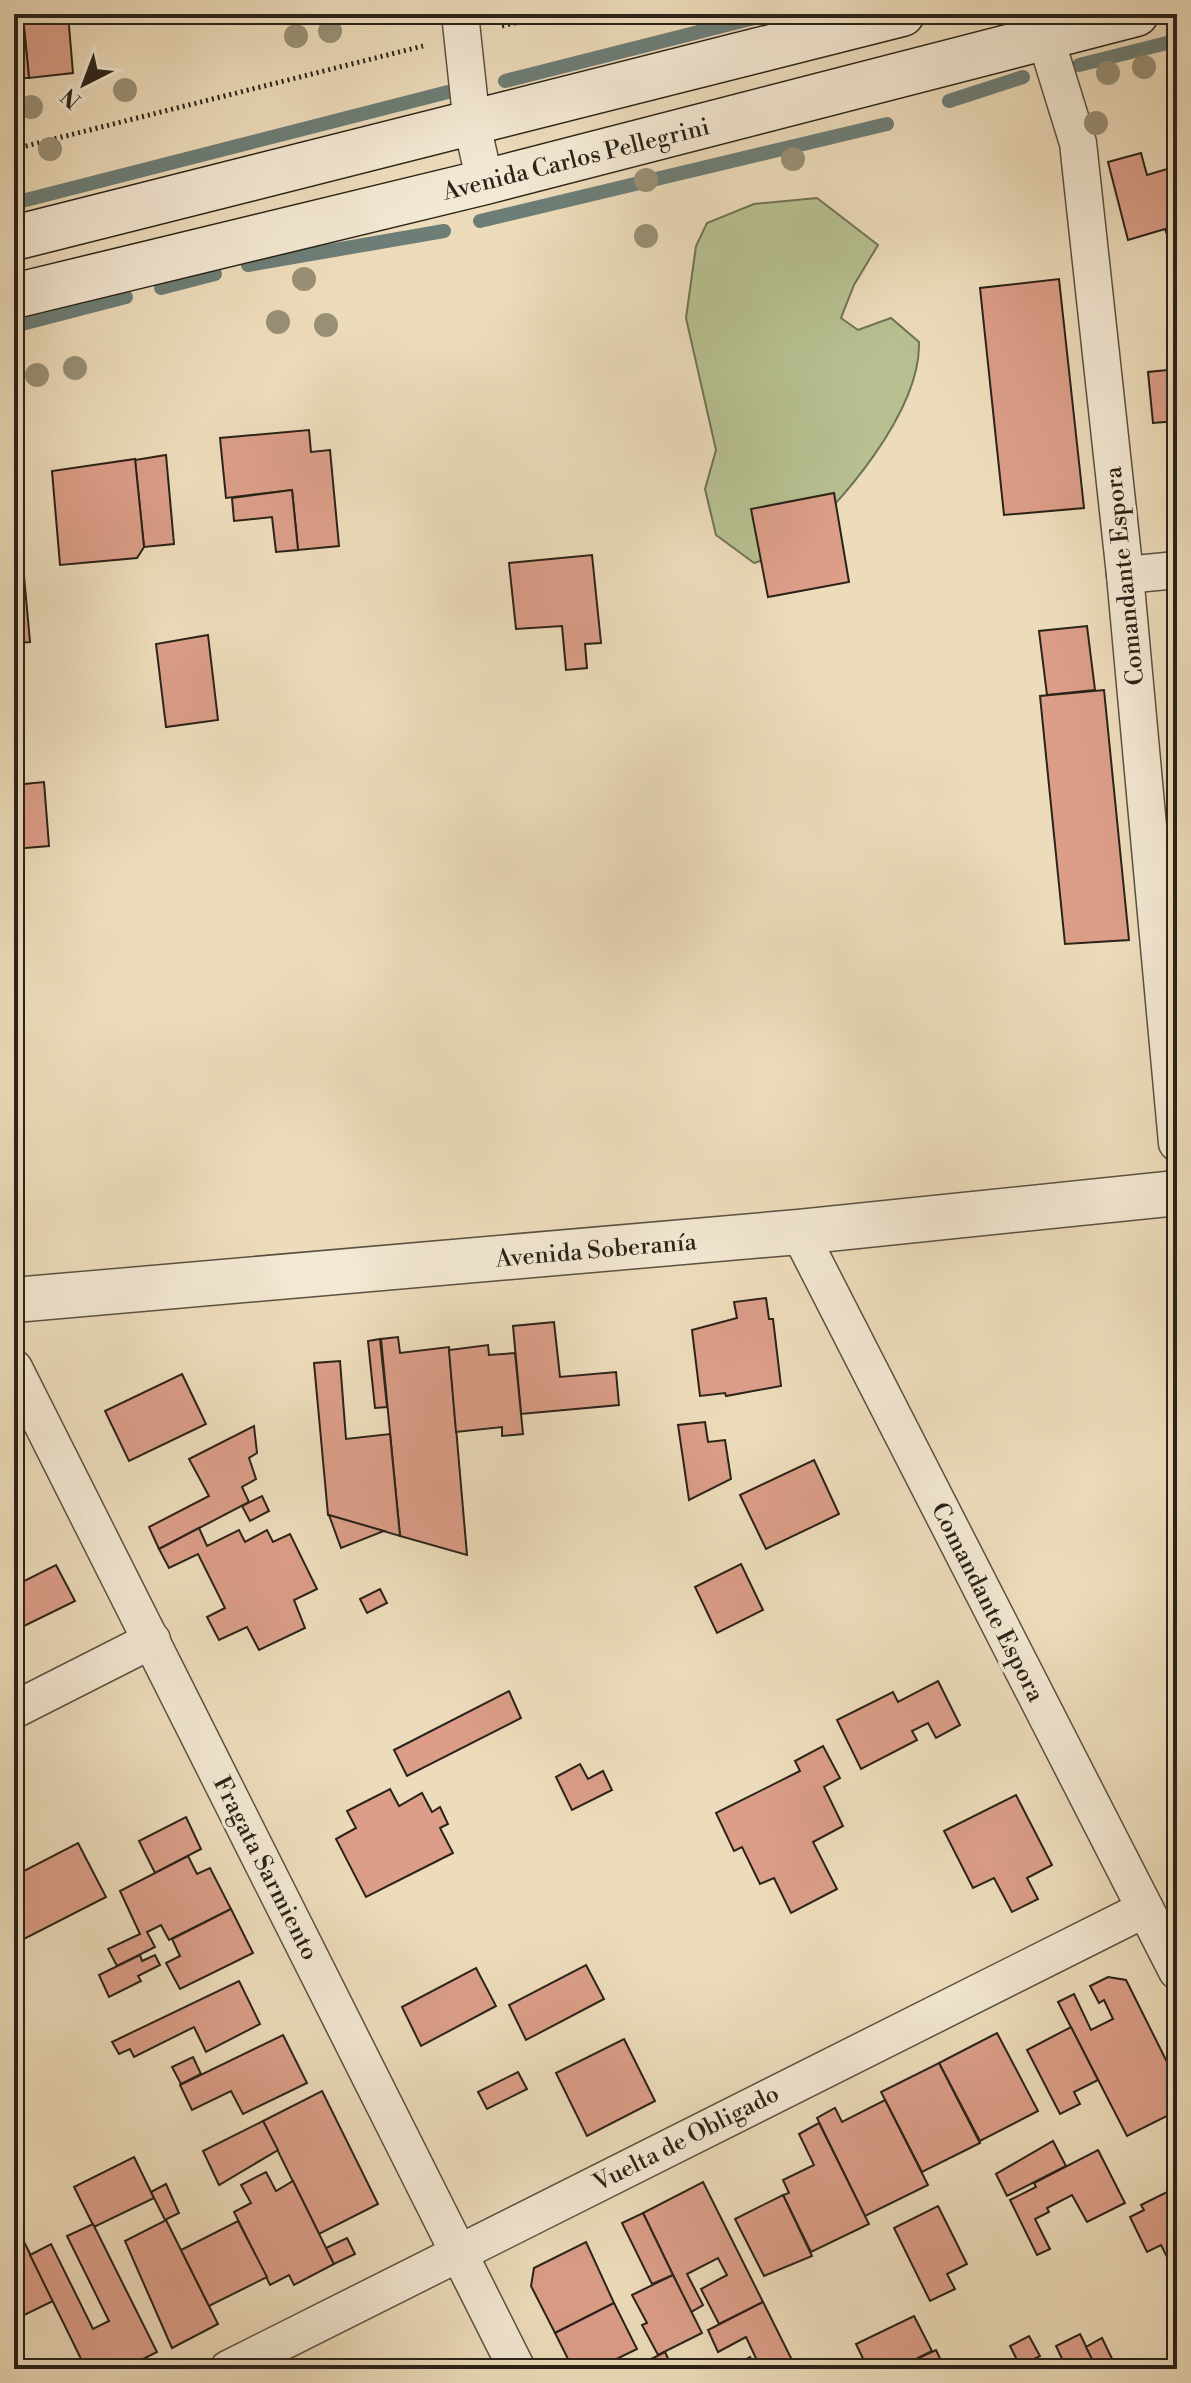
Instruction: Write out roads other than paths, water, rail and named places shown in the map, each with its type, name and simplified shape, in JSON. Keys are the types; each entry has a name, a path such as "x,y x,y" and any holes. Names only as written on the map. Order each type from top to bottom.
{"main road":[{"path":"14,238 472,125 902,14"},
{"name":"Avenida Carlos Pellegrini","path":"14,296 485,182 1042,26 1136,14"},
{"name":"Avenida Soberanía","path":"14,1300 799,1232 1177,1193"}],"street":[{"path":"462,25 472,125 485,182"},
{"name":"Comandante Espora","path":"1042,26 1078,143 1125,575 1177,1143"},
{"path":"1125,575 1177,570"},
{"name":"Comandante Espora","path":"799,1232 1177,1971"},
{"name":"Fragata Sarmiento","path":"14,1368 517,2369"},
{"path":"14,1710 152,1640"},
{"name":"Vuelta de Obligado","path":"228,2369 1145,1909"}],"waterway":[{"path":"505,81 770,14"},
{"path":"1079,65 1175,41"},
{"path":"949,101 1023,77"},
{"path":"14,203 448,92"},
{"path":"480,221 887,124"},
{"path":"248,265 444,231"},
{"path":"161,288 215,274"},
{"path":"14,326 126,297"}]}
